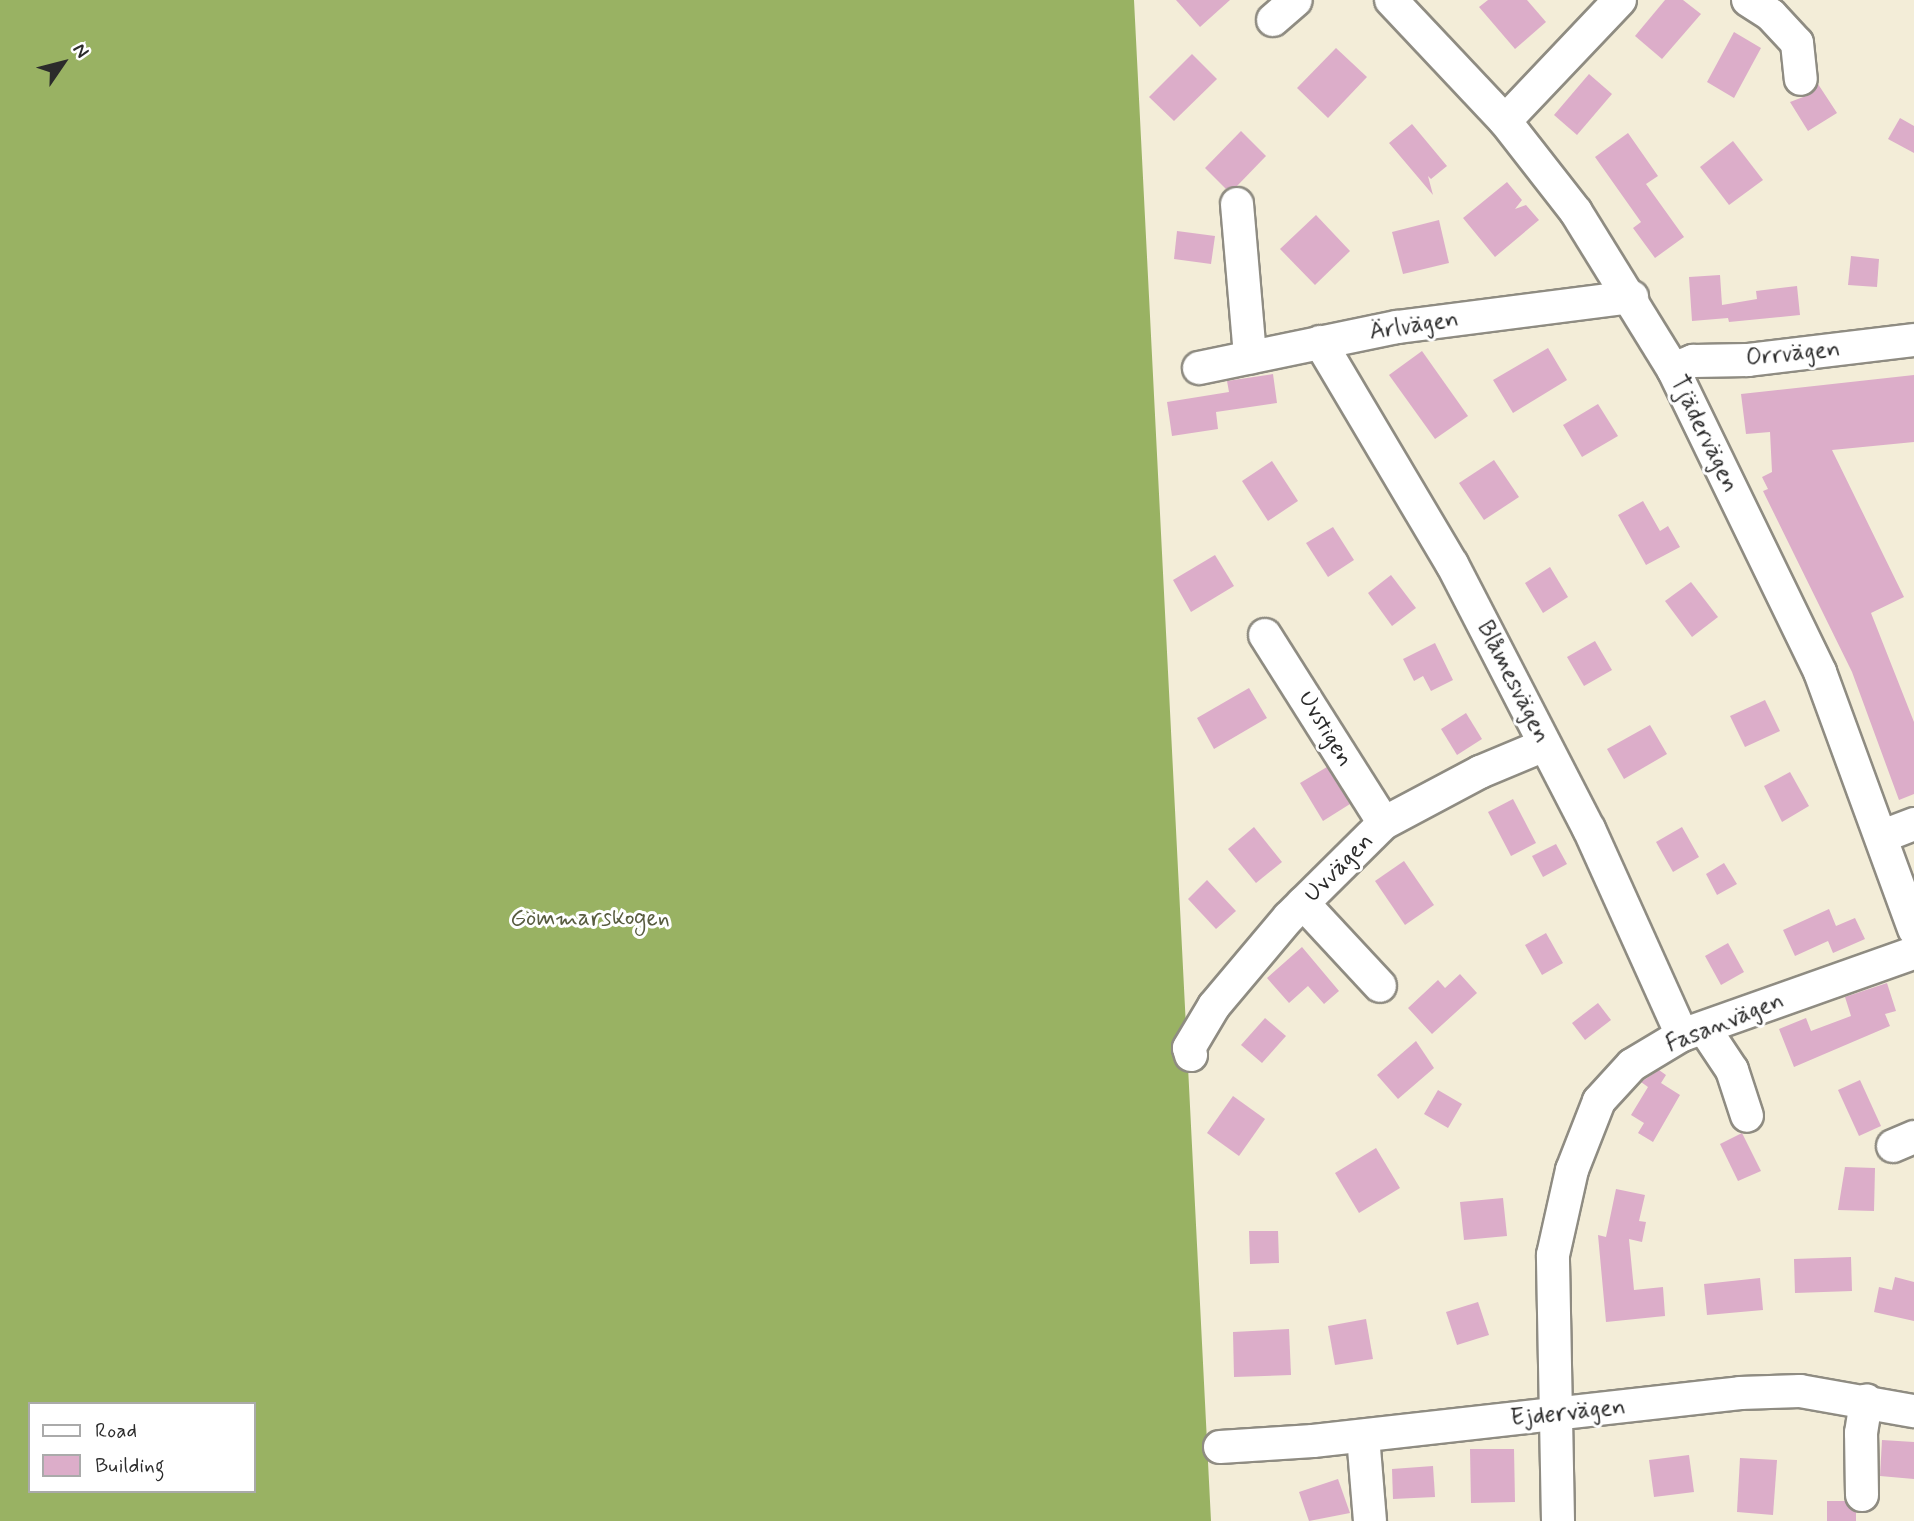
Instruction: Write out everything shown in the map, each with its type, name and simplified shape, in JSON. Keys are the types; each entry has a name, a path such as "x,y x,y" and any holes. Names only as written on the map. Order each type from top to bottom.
{"street":[{"name":"Tjädervägen","path":"1391,0 1505,121 1576,212 1632,298 1673,369 1820,673 1883,836 1914,929"},
{"path":"1505,121 1619,0"},
{"path":"1748,0 1771,15 1797,43 1801,79"},
{"path":"1237,204 1250,357"},
{"name":"Ärlvägen","path":"1199,368 1320,342 1632,298"},
{"name":"Orrvägen","path":"1673,369 1693,361 1748,360 1914,340"},
{"name":"Blåmesvägen","path":"1320,342 1452,564 1693,1032 1732,1070 1747,1116"},
{"name":"Uvstigen","path":"1265,635 1384,823"},
{"name":"Uvvägen","path":"1190,1051 1213,1006 1303,903 1384,823 1480,772 1545,745"},
{"path":"1883,836 1914,824"},
{"path":"1303,903 1380,986"},
{"name":"Fasanvägen","path":"1558,1521 1553,1255 1572,1170 1599,1101 1614,1080 1693,1032 1914,953"},
{"name":"Ejdervägen","path":"1220,1447 1363,1436 1752,1392 1800,1391 1866,1400 1914,1411"},
{"path":"1862,1494 1861,1433 1866,1400"},
{"path":"1363,1436 1370,1521"}],"green space":[{"name":"Gömmarskogen","path":"0,0 1134,0 1211,1521 0,1521"}],"building":[{"path":"1176,0 1230,0 1200,27"},
{"path":"1488,0 1527,0 1546,22 1515,49 1479,7"},
{"path":"1665,0 1683,0 1701,14 1662,59 1635,36"},
{"path":"1734,32 1761,48 1734,98 1707,82"},
{"path":"1336,48 1367,77 1328,118 1297,88"},
{"path":"1192,54 1217,79 1174,121 1149,97"},
{"path":"1589,74 1612,94 1577,135 1554,115"},
{"path":"1818,84 1837,113 1808,131 1790,102 1811,94"},
{"path":"1900,118 1914,126 1914,153 1888,139"},
{"path":"1412,124 1447,166 1431,179 1428,176 1433,195 1389,143"},
{"path":"1241,131 1266,156 1237,186 1226,189 1205,168"},
{"path":"1628,133 1658,176 1646,184 1684,237 1655,258 1633,228 1641,222 1595,157"},
{"path":"1733,141 1763,180 1729,205 1700,167"},
{"path":"1507,182 1522,200 1515,209 1526,205 1539,220 1495,257 1463,218"},
{"path":"1316,215 1350,251 1315,285 1280,249"},
{"path":"1439,220 1449,263 1403,274 1392,232"},
{"path":"1177,231 1215,236 1211,264 1174,259"},
{"path":"1851,256 1879,259 1877,287 1848,285"},
{"path":"1720,275 1722,305 1757,299 1756,291 1797,286 1800,315 1729,322 1728,318 1692,321 1689,277"},
{"path":"1548,348 1567,380 1513,413 1493,380"},
{"path":"1422,351 1468,416 1435,439 1389,375"},
{"path":"1273,374 1277,403 1216,412 1218,429 1172,436 1167,402 1229,392 1227,381"},
{"path":"1914,375 1914,442 1832,450 1904,597 1871,613 1914,722 1914,794 1899,800 1852,672 1763,491 1768,489 1762,477 1772,472 1770,432 1746,434 1741,394"},
{"path":"1598,404 1618,436 1582,457 1563,425"},
{"path":"1494,460 1519,497 1484,520 1459,483"},
{"path":"1272,461 1298,501 1268,521 1242,481"},
{"path":"1643,501 1660,531 1668,526 1680,547 1646,565 1618,515"},
{"path":"1333,527 1354,560 1328,577 1306,543"},
{"path":"1215,555 1234,586 1191,612 1173,580"},
{"path":"1550,567 1568,597 1543,613 1525,583"},
{"path":"1391,575 1416,608 1392,626 1368,593"},
{"path":"1691,582 1718,617 1692,637 1665,601"},
{"path":"1595,641 1612,670 1584,686 1567,657"},
{"path":"1435,643 1453,680 1431,691 1423,676 1414,681 1403,659"},
{"path":"1249,688 1267,718 1214,749 1197,718"},
{"path":"1765,700 1780,731 1745,747 1730,716"},
{"path":"1466,713 1482,739 1457,755 1441,729"},
{"path":"1650,725 1667,754 1624,779 1607,749"},
{"path":"1327,767 1350,804 1323,821 1300,783"},
{"path":"1790,772 1809,806 1782,822 1764,786"},
{"path":"1513,799 1536,843 1511,856 1488,812"},
{"path":"1254,827 1282,862 1256,883 1228,849"},
{"path":"1682,827 1699,857 1673,872 1656,842"},
{"path":"1556,844 1567,864 1543,877 1532,856"},
{"path":"1404,861 1434,905 1405,925 1375,881"},
{"path":"1724,863 1737,884 1717,895 1706,874"},
{"path":"1207,880 1236,911 1216,929 1188,899"},
{"path":"1829,909 1836,926 1855,918 1865,939 1833,953 1828,941 1795,956 1783,930"},
{"path":"1546,933 1563,963 1542,975 1525,945"},
{"path":"1728,943 1744,972 1721,985 1705,956"},
{"path":"1302,947 1339,991 1324,1004 1308,986 1289,1003 1267,978"},
{"path":"1460,974 1477,993 1432,1034 1408,1008 1438,980 1445,988"},
{"path":"1887,983 1896,1011 1885,1014 1890,1026 1794,1067 1779,1029 1806,1018 1811,1031 1851,1016 1845,997"},
{"path":"1598,1003 1611,1020 1585,1040 1572,1023"},
{"path":"1265,1018 1286,1036 1262,1063 1241,1045"},
{"path":"1416,1041 1434,1068 1398,1099 1377,1075"},
{"path":"1659,1070 1666,1075 1661,1083 1680,1095 1653,1142 1638,1133 1644,1123 1631,1115 1648,1087 1641,1082"},
{"path":"1860,1080 1881,1126 1859,1136 1838,1090"},
{"path":"1438,1090 1462,1104 1448,1128 1424,1114"},
{"path":"1233,1096 1265,1119 1239,1156 1207,1133"},
{"path":"1742,1133 1761,1171 1738,1181 1720,1144"},
{"path":"1376,1148 1400,1188 1359,1213 1335,1173"},
{"path":"1845,1167 1875,1168 1874,1211 1838,1210"},
{"path":"1616,1189 1645,1195 1639,1221 1646,1222 1642,1242 1629,1239 1634,1290 1663,1287 1665,1316 1606,1322 1598,1235 1606,1237"},
{"path":"1503,1198 1507,1236 1464,1240 1460,1202"},
{"path":"1249,1231 1278,1231 1279,1263 1250,1264"},
{"path":"1851,1257 1852,1291 1795,1293 1794,1259"},
{"path":"1895,1277 1914,1282 1914,1321 1874,1312 1879,1287 1892,1290"},
{"path":"1760,1278 1763,1310 1707,1315 1704,1284"},
{"path":"1478,1302 1489,1335 1457,1345 1446,1312"},
{"path":"1366,1319 1373,1359 1335,1365 1328,1326"},
{"path":"1289,1329 1291,1375 1234,1377 1233,1332"},
{"path":"1882,1440 1914,1442 1914,1479 1880,1476"},
{"path":"1470,1449 1514,1449 1515,1502 1471,1503"},
{"path":"1689,1455 1694,1492 1654,1497 1649,1460"},
{"path":"1740,1458 1777,1460 1773,1515 1737,1512"},
{"path":"1433,1466 1435,1497 1393,1499 1392,1469"},
{"path":"1338,1479 1350,1513 1309,1521 1299,1492"},
{"path":"1827,1501 1845,1501 1856,1512 1856,1521 1827,1521"}]}
